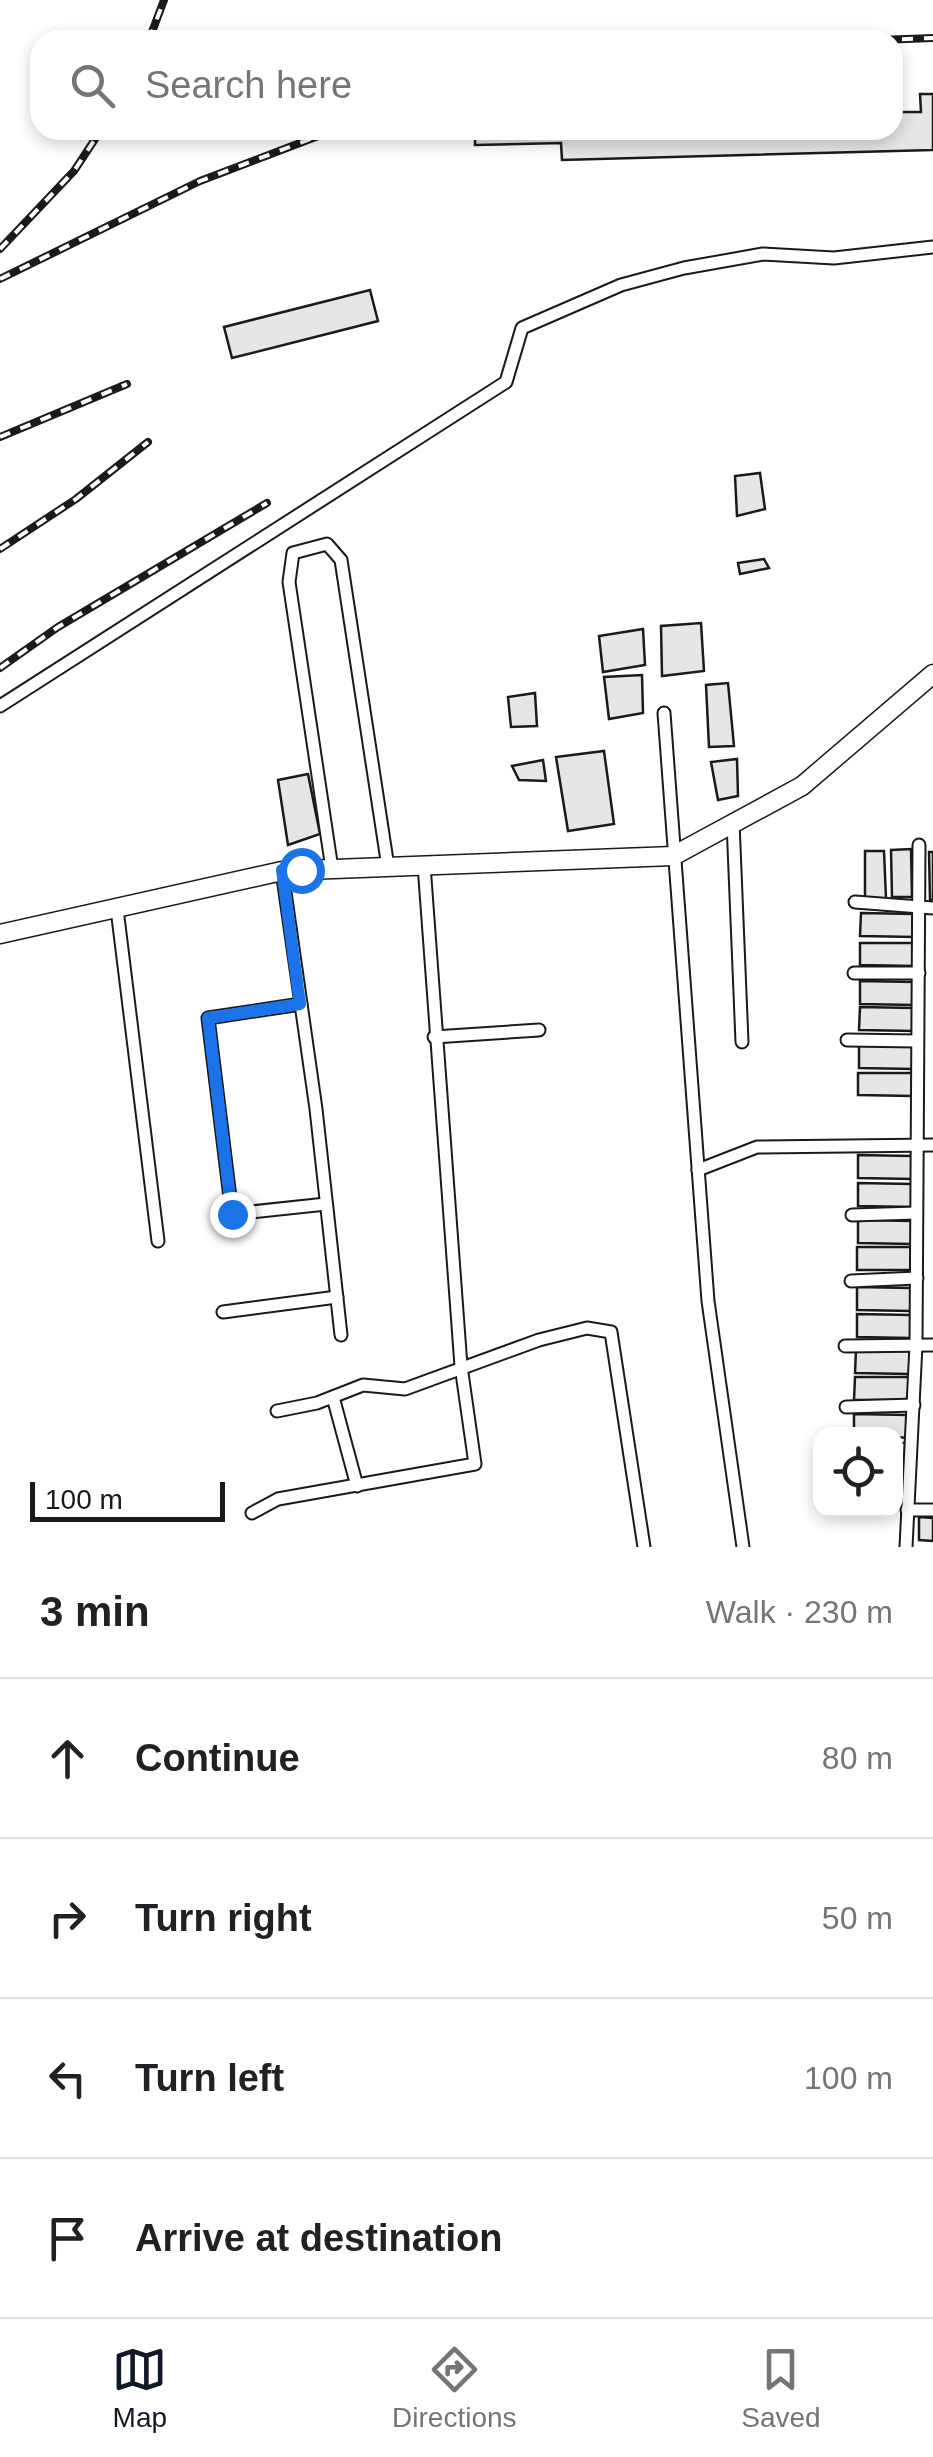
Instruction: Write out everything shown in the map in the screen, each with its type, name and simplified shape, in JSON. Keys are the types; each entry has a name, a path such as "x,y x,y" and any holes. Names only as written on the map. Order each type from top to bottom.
{"street":[{"path":"0,706 506,382 522,328 622,285 684,268 763,254 834,258 933,247"},
{"path":"332,869 289,582 294,554 327,544 341,560 388,866"},
{"path":"0,934 282,870 673,856 802,786 933,674"},
{"path":"664,712 708,1301 744,1547"},
{"path":"734,822 742,1042"},
{"path":"906,1547 916,1345 918,973 926,908 918,845"},
{"path":"252,1513 278,1499 475,1464 461,1366 424,865"},
{"path":"282,870 341,1335"},
{"path":"855,902 926,908"},
{"path":"116,909 158,1242"},
{"path":"854,973 918,973"},
{"path":"300,1004 208,1018 232,1214 326,1204"},
{"path":"918,1008 933,1008"},
{"path":"434,1037 539,1030"},
{"path":"847,1040 917,1041"},
{"path":"916,1105 933,1105"},
{"path":"698,1170 758,1148 933,1144"},
{"path":"852,1215 916,1213"},
{"path":"917,1244 933,1244"},
{"path":"850,1281 917,1278"},
{"path":"223,1312 337,1297"},
{"path":"277,1412 363,1385 405,1389 461,1366 587,1328 611,1332 644,1547"},
{"path":"845,1346 933,1346"},
{"path":"333,1397 356,1486"},
{"path":"846,1407 914,1404"},
{"path":"903,1478 910,1479"},
{"path":"907,1510 933,1510"}],"building":[{"path":"920,94 933,94 933,150 562,160 561,143 475,145 475,140 903,140 903,112 921,112"},
{"path":"370,290 378,321 232,358 224,327"},
{"path":"760,473 765,509 737,516 735,476"},
{"path":"764,559 769,568 740,574 738,563"},
{"path":"701,623 704,671 662,676 661,626"},
{"path":"643,629 645,665 603,672 599,636"},
{"path":"642,675 643,713 609,719 604,677"},
{"path":"728,683 734,746 709,747 706,685"},
{"path":"535,693 537,726 511,727 508,697"},
{"path":"604,751 614,824 568,831 556,757"},
{"path":"737,759 738,796 718,800 711,762"},
{"path":"543,760 546,781 519,780 512,766"},
{"path":"308,774 320,834 288,845 278,780"},
{"path":"911,849 912,897 892,897 891,850"},
{"path":"865,851 884,851 886,898 865,899"},
{"path":"929,852 933,852 933,900 930,900"},
{"path":"861,913 915,914 915,937 860,936"},
{"path":"860,943 914,943 914,966 860,965"},
{"path":"860,981 914,982 914,1005 860,1004"},
{"path":"860,1007 914,1008 914,1031 859,1030"},
{"path":"859,1045 913,1046 913,1069 859,1068"},
{"path":"858,1073 912,1073 912,1096 858,1095"},
{"path":"858,1155 912,1156 912,1179 858,1178"},
{"path":"858,1183 912,1184 912,1207 858,1206"},
{"path":"858,1220 912,1221 912,1244 858,1243"},
{"path":"857,1247 911,1247 911,1270 857,1270"},
{"path":"857,1287 911,1288 911,1311 857,1310"},
{"path":"857,1314 911,1315 911,1338 857,1337"},
{"path":"856,1350 910,1351 909,1374 855,1373"},
{"path":"855,1377 909,1377 909,1400 854,1400"},
{"path":"854,1414 908,1415 908,1438 903,1438 903,1427 854,1427"},
{"path":"903,1443 906,1443 903,1466"},
{"path":"919,1517 933,1518 933,1541 919,1540"}],"railway":[{"path":"153,30 164,0"},
{"path":"903,39 933,38"},
{"path":"0,249 74,171 94,140"},
{"path":"0,279 200,181 308,140"},
{"path":"0,437 127,384"},
{"path":"0,549 76,499 148,442"},
{"path":"0,668 58,627 267,503"}],"route":[{"path":"232,1214 208,1018 300,1004 282,870 301,870"}]}
